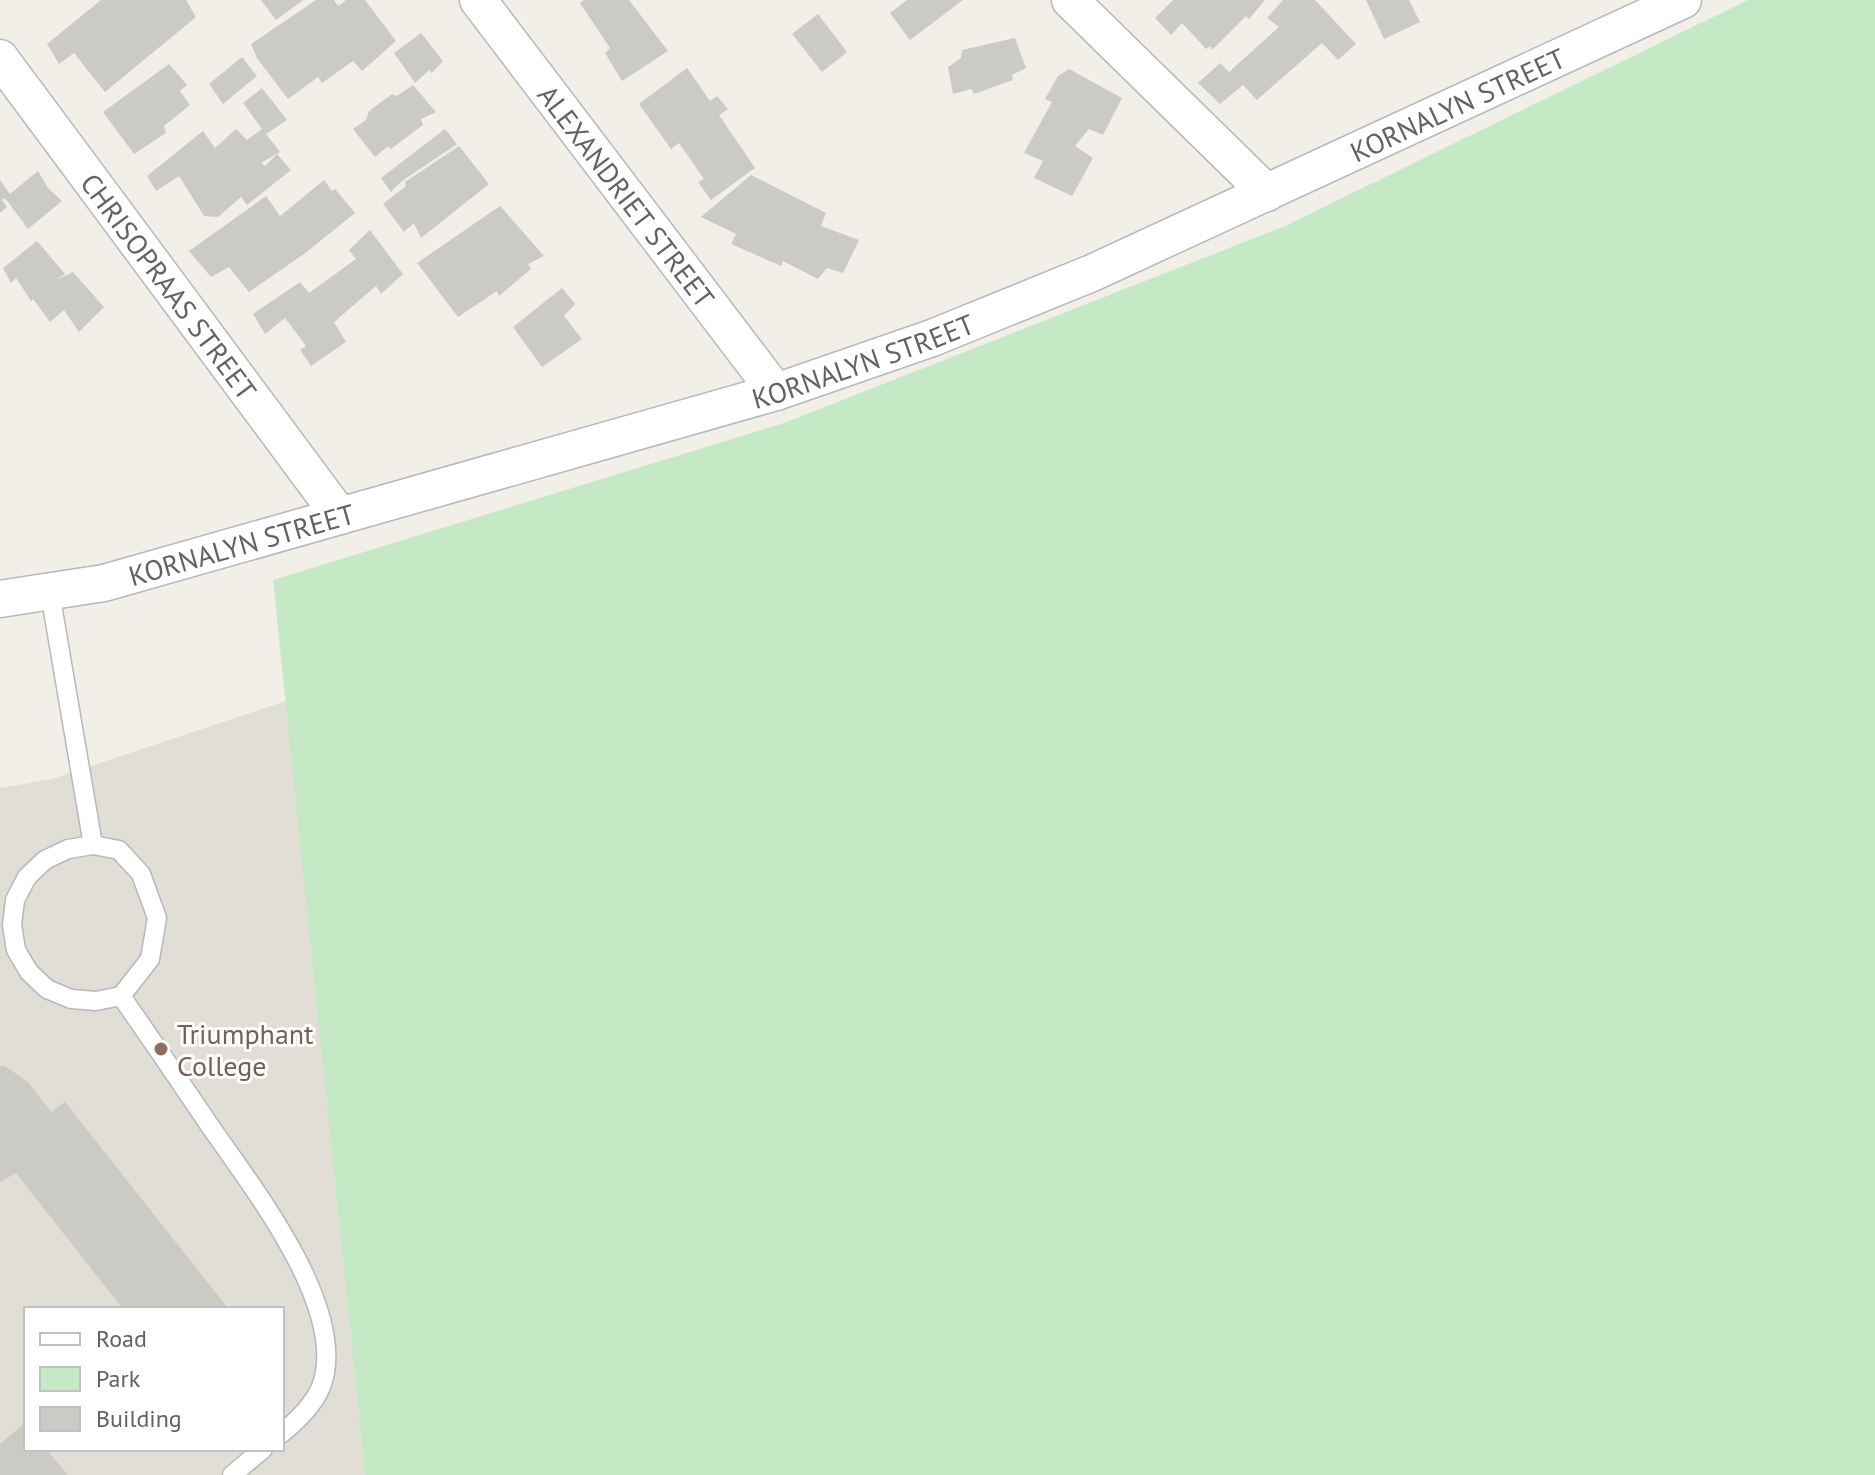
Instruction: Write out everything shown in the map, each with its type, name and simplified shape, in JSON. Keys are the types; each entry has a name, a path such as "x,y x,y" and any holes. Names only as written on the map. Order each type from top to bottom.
{"street":[{"name":"ALEXANDRIET STREET","path":"478,0 776,392"},
{"path":"1070,0 1267,193"},
{"name":"KORNALYN STREET","path":"0,599 104,583 776,392 932,338 1077,279 1683,0"},
{"name":"CHRISOPRAAS STREET","path":"0,58 340,516"}],"lane":[{"path":"50,593 93,845"},
{"path":"93,845 119,850 141,874 157,918 150,959 121,996 96,1001 71,999 47,989 29,972 16,950 12,925 15,900 27,877 45,860 68,849 93,845"},
{"path":"121,996 291,1247 315,1300 323,1323 326,1355 323,1381 315,1400 284,1431"},
{"path":"232,1475 261,1451"}],"shaded area":[{"name":"Triumphant College","path":"286,701 365,1475 0,1475 0,788 52,779"}],"green space":[{"path":"1748,0 1875,0 1875,1475 365,1475 273,580 784,423 1285,226"}],"building":[{"path":"101,0 186,0 196,17 105,92 74,53 59,64 47,44"},
{"path":"261,0 303,0 276,20"},
{"path":"316,0 334,0 338,6 346,0 365,0 396,41 362,71 353,61 322,83 318,77 288,99 257,58 251,44"},
{"path":"584,0 629,0 668,51 622,81 605,53 610,48 580,3"},
{"path":"907,0 963,0 910,40 890,13"},
{"path":"1173,0 1265,0 1249,19 1246,16 1212,50 1210,46 1206,49 1182,23 1171,35 1155,18"},
{"path":"1283,0 1315,0 1356,44 1338,60 1322,43 1257,100 1243,85 1220,104 1198,83 1220,63 1229,72 1279,27 1267,18"},
{"path":"1366,0 1409,0 1420,22 1384,39"},
{"path":"818,14 847,52 822,72 792,34"},
{"path":"421,33 443,61 432,73 429,70 415,83 394,53"},
{"path":"1015,38 1026,68 1012,75 1013,80 974,94 971,89 953,94 948,67 961,58 962,50"},
{"path":"242,57 257,76 223,104 209,84"},
{"path":"169,64 187,85 180,91 190,105 164,126 166,133 134,154 103,112"},
{"path":"687,68 710,101 717,96 728,109 719,115 755,168 711,200 698,182 704,179 679,143 671,149 639,104"},
{"path":"1069,69 1122,98 1103,135 1089,129 1075,146 1093,158 1072,196 1034,178 1043,161 1024,153 1052,102 1045,99 1058,76"},
{"path":"413,85 436,112 421,119 423,125 375,157 353,129 366,120 369,111 392,94 397,96"},
{"path":"262,88 287,120 266,134 280,152 261,163 265,166 277,154 291,170 247,205 241,197 218,217 204,216 179,176 156,191 147,176 203,131 215,148 236,129 247,140 262,129 243,103"},
{"path":"445,129 457,144 402,181 391,192 381,178"},
{"path":"459,146 489,184 421,238 414,223 404,232 383,204 406,186 405,182"},
{"path":"38,171 48,188 62,201 28,229 5,198 2,200 7,207 0,213 0,180 10,194"},
{"path":"751,175 826,213 821,226 859,240 843,273 827,268 818,279 783,261 781,266 731,244 736,234 701,217"},
{"path":"324,180 355,213 249,292 229,267 211,277 189,251 266,196 280,216"},
{"path":"500,206 544,256 528,264 531,269 499,296 497,291 458,317 417,263"},
{"path":"370,230 403,274 381,294 376,286 334,322 346,342 311,366 300,350 306,346 285,318 265,334 253,314 300,282 309,293 356,259 349,250"},
{"path":"37,241 65,274 56,280 73,272 104,307 79,332 64,310 50,322 16,278 11,283 3,268"},
{"path":"562,288 575,304 564,316 582,339 542,367 513,327"},
{"path":"0,1066 5,1066 29,1083 51,1112 65,1102 227,1307 121,1307 16,1173 0,1182"},
{"path":"24,1424 24,1451 48,1451 68,1475 0,1475 0,1444"}],"place":[{"name":"Triumphant College","path":"161,1049"}]}
